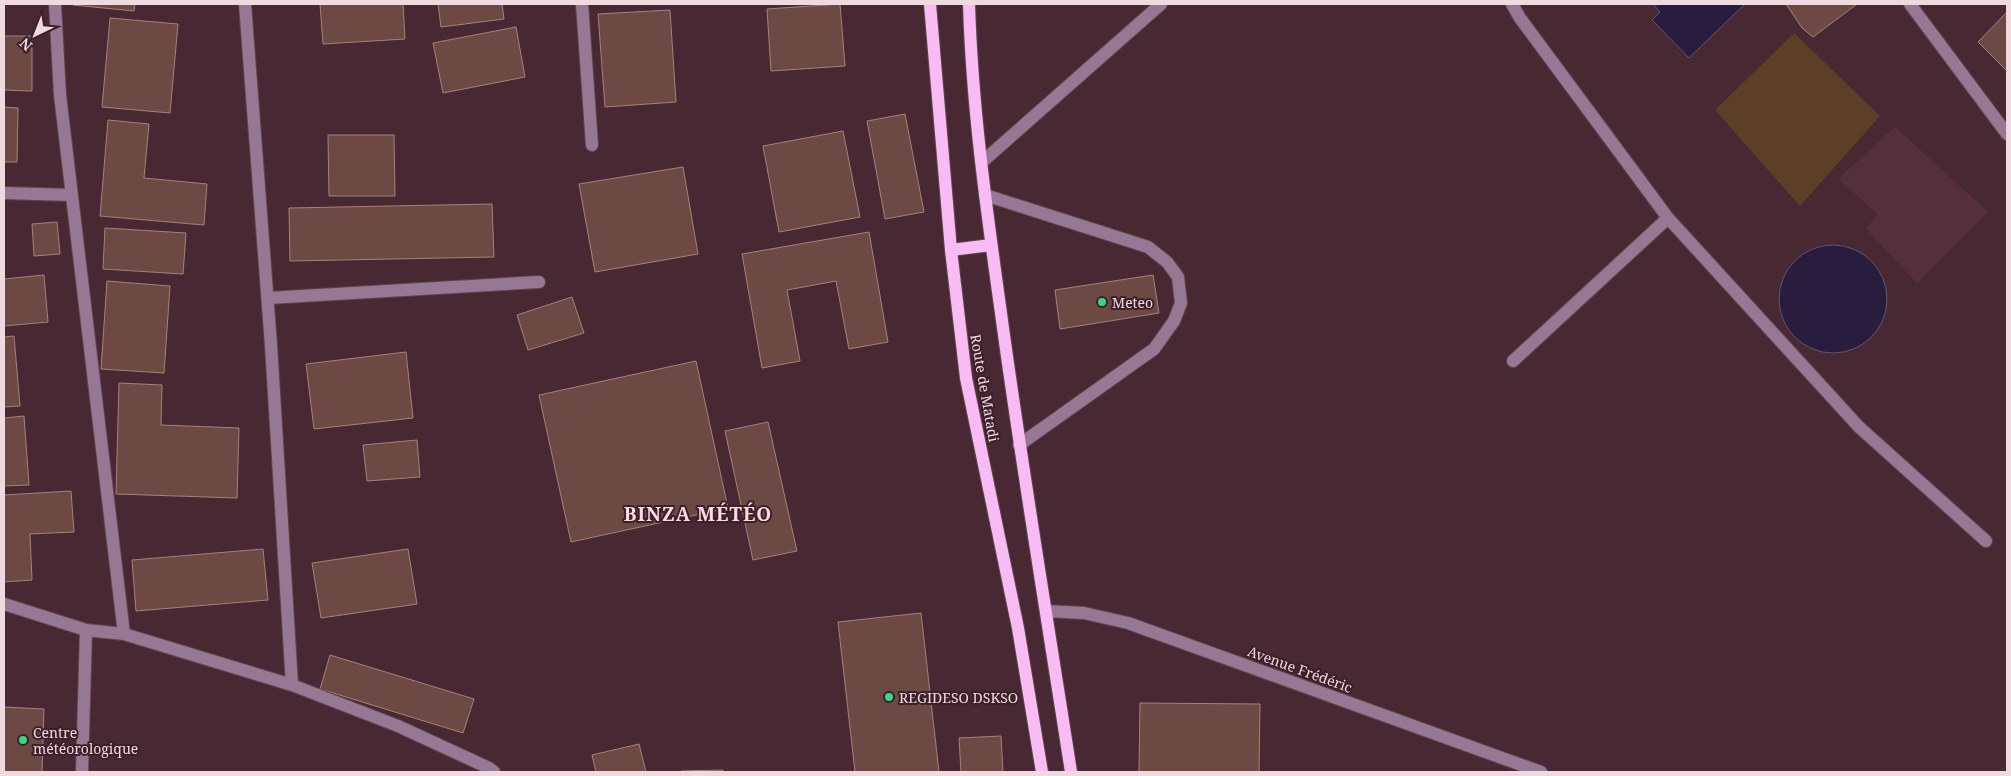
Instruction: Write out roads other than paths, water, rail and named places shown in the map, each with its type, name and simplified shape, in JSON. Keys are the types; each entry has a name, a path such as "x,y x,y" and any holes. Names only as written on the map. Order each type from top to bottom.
{"main road":[{"name":"Route de Matadi","path":"930,4 951,250 966,378 1018,628 1042,772"},
{"name":"Route de Matadi","path":"969,4 970,52 991,245 1019,446 1071,772"},
{"path":"951,250 991,245"}],"street":[{"path":"55,4 60,95 124,634"},
{"path":"245,4 268,298 292,685"},
{"path":"582,4 592,145"},
{"path":"982,162 1161,4"},
{"path":"1512,4 1520,18 1668,218 1859,427 1986,541"},
{"path":"1910,4 2007,134"},
{"path":"4,193 72,195"},
{"path":"986,195 1148,247 1167,262 1178,277 1182,303 1174,321 1154,349 1019,446"},
{"path":"1513,361 1668,218"},
{"path":"268,298 539,282"},
{"path":"4,604 86,630 124,634 292,685 398,726 494,772"},
{"name":"Avenue Frédéric","path":"1046,611 1084,613 1128,622 1541,772"},
{"path":"82,772 86,630"}],"place":[{"name":"Meteo","path":"1102,302"},
{"name":"REGIDESO DSKSO","path":"889,697"},
{"name":"Centre météorologique","path":"23,740"}],"district":[{"name":"BINZA MÉTÉO","path":"698,514"}]}
